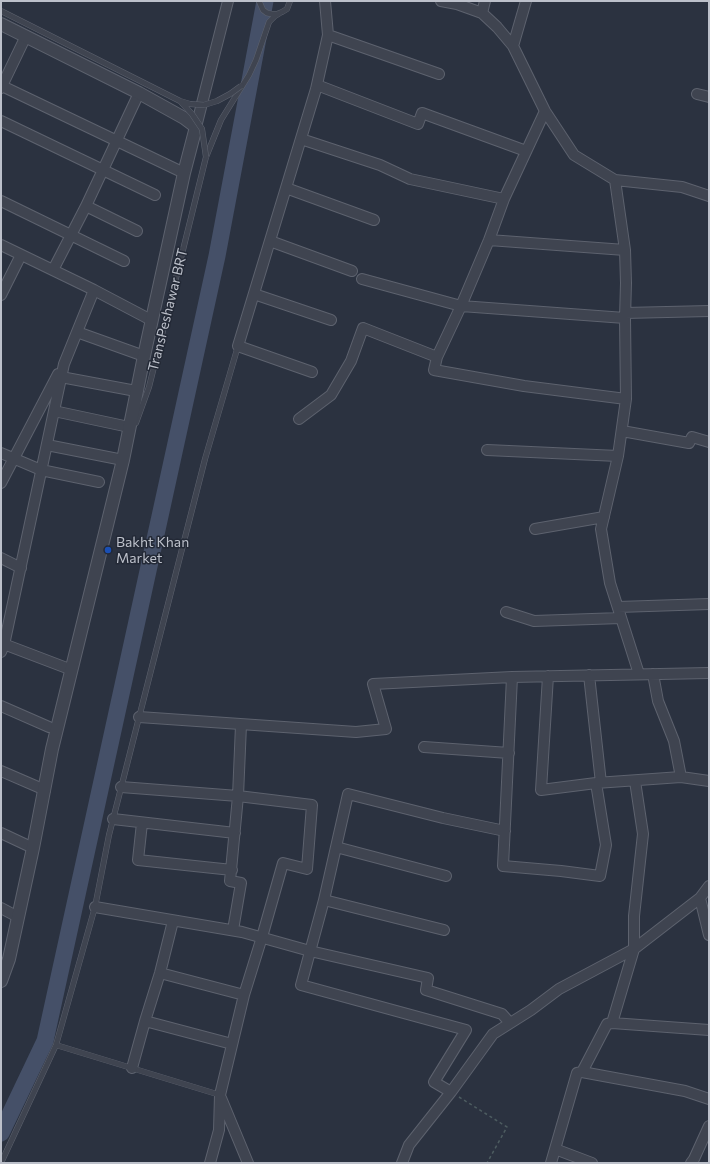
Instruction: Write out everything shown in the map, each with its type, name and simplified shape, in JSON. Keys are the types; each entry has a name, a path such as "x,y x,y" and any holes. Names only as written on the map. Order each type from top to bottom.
{"street":[{"path":"1,981 3,966 9,959 45,790 52,749 123,460 151,320 184,173 228,1"},
{"path":"312,372 238,346 317,85 328,34 325,1"},
{"path":"441,1 457,4 482,13 497,27 513,46 545,112 574,155 615,180 682,187 709,196"},
{"path":"482,13 485,1"},
{"path":"513,46 526,1"},
{"path":"1,24 140,93 184,118 196,127"},
{"path":"328,34 439,74"},
{"path":"26,36 1,87 184,173"},
{"path":"317,85 418,124 422,113 526,151"},
{"path":"53,270 86,206 140,93"},
{"path":"697,94 709,97"},
{"path":"545,112 504,199 489,240 437,358 434,370 524,386 626,399"},
{"path":"1,121 102,171 155,195"},
{"path":"301,139 380,165 410,178 504,199"},
{"path":"615,180 625,250 626,399 618,456 601,529 610,583 639,674"},
{"path":"286,188 374,220"},
{"path":"1,201 124,261"},
{"path":"86,206 136,231"},
{"path":"489,240 625,250"},
{"path":"270,241 352,271"},
{"path":"1,245 94,290 151,320"},
{"path":"1,295 21,255"},
{"path":"362,279 461,306 625,315 709,310"},
{"path":"1,483 64,364 94,290"},
{"path":"254,294 331,320"},
{"path":"299,419 331,395 351,361 363,328 437,358"},
{"path":"77,332 144,356"},
{"path":"64,364 21,568 2,647 72,670"},
{"path":"61,377 136,392"},
{"path":"54,411 129,427"},
{"path":"622,431 689,443 692,437 709,442"},
{"path":"47,445 123,460"},
{"path":"487,450 618,456"},
{"path":"1,453 41,470 98,482"},
{"path":"535,529 604,517"},
{"path":"1,558 21,568"},
{"path":"618,607 709,604"},
{"path":"506,612 534,620 621,618"},
{"path":"139,717 356,732 386,729 373,684 512,677 709,673"},
{"path":"653,674 658,701 674,741 681,777"},
{"path":"512,677 503,866 600,876 606,845 598,783 589,675"},
{"path":"548,676 541,790 598,783 681,777 709,781"},
{"path":"1,706 49,727"},
{"path":"233,930 242,883 230,881 238,796 241,725"},
{"path":"424,747 509,753"},
{"path":"1,771 45,790"},
{"path":"612,1023 634,949 634,916 643,834 635,781"},
{"path":"121,787 238,796 312,805 307,869 283,863 244,995 220,1095 219,1130 210,1163"},
{"path":"450,1092 434,1082 466,1030 301,985 324,900 348,794 443,818 505,831"},
{"path":"113,819 235,833"},
{"path":"142,823 138,860 232,870"},
{"path":"1,833 33,848"},
{"path":"336,847 446,876"},
{"path":"402,1163 409,1145 493,1034 531,1010 559,989 634,949 700,898 709,886"},
{"path":"700,898 708,931"},
{"path":"324,900 444,930"},
{"path":"95,907 233,930 310,951 428,978 426,990 502,1014 510,1023"},
{"path":"1,908 18,917"},
{"path":"132,1068 160,973 173,921"},
{"path":"160,973 244,995"},
{"path":"145,1021 232,1044"},
{"path":"582,1072 607,1024 612,1023 709,1030"},
{"path":"551,1163 577,1073 582,1072 685,1091 709,1099"},
{"path":"220,1095 248,1163"},
{"path":"691,1163 709,1126"},
{"path":"555,1149 592,1163"}],"lane":[{"path":"259,1 267,15 267,28"},
{"name":"TransPeshawar BRT","path":"123,460 149,387 206,157 221,120 249,75 267,28 272,19 287,9 290,1"},
{"path":"263,10 272,14 280,13"},
{"name":"TransPeshawar BRT","path":"1,11 180,101 190,104 204,104 217,101 241,86"},
{"name":"TransPeshawar BRT","path":"180,101 192,114 202,129 206,157"},
{"path":"1,1163 56,1045 95,907 113,819 204,459 238,346"},
{"path":"56,1045 220,1095"}],"path":[{"path":"450,1092 507,1127 487,1163"}],"waterway":[{"path":"1,1133 45,1041 217,256 265,1"}],"place":[{"name":"Bakht Khan Market","path":"108,550"}]}
